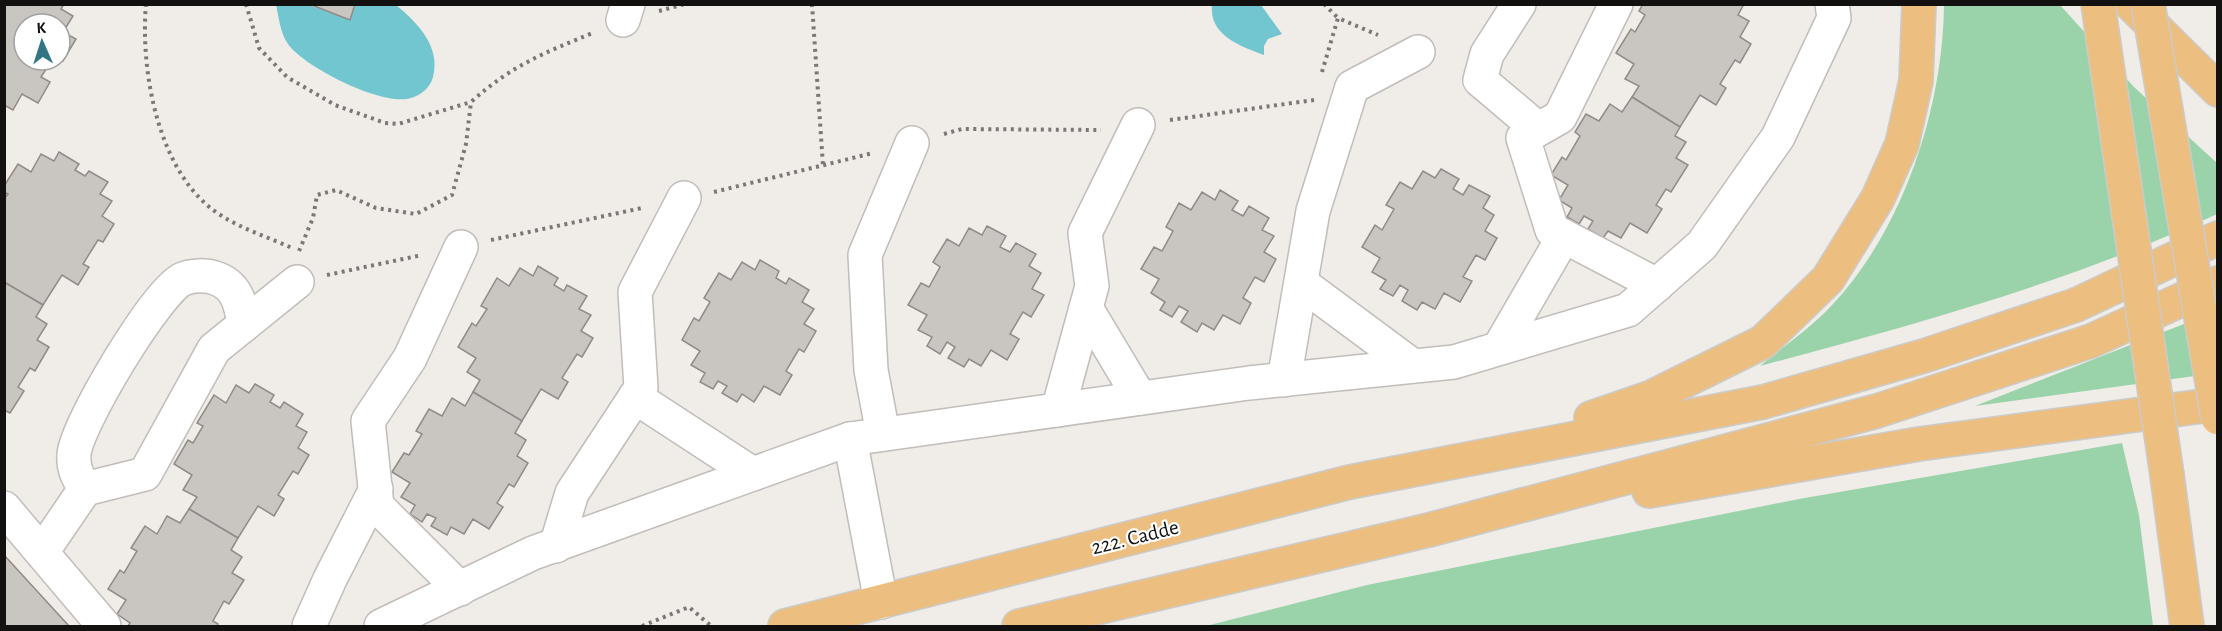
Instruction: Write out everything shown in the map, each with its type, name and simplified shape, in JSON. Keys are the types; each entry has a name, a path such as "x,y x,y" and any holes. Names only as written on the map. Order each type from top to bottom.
{"main road":[{"path":"1487,454 1652,397 1763,342 1828,279 1878,198 1902,144 1916,81 1919,4"},
{"path":"2098,4 2187,627"},
{"path":"2131,4 2217,90"},
{"path":"2148,4 2217,418"},
{"path":"1487,454 1763,402 1927,355 2076,305 2217,238"},
{"path":"1019,627 1429,530 1888,407 2091,341 2217,283"},
{"path":"1429,530 1919,444 2217,404"},
{"name":"222. Cadde","path":"785,627 1350,482 1487,454"}],"lane":[{"path":"1519,4 1487,54 1480,80 1538,129"},
{"path":"1617,4 1560,117 1523,138 1552,230 1657,285"},
{"path":"381,627 533,553 850,439 1140,398 1454,362 1628,310 1702,245 1778,136 1834,18 1832,4"},
{"path":"1284,380 1313,211 1352,87 1418,52"},
{"path":"1058,410 1092,286 1085,233 1138,125"},
{"path":"883,434 871,370 865,255 912,143"},
{"path":"556,546 572,493 641,388 634,292 684,198"},
{"path":"1499,348 1564,236"},
{"path":"460,589 377,506 368,421 410,358 461,247"},
{"path":"42,552 85,489 145,474 214,349 244,325 294,274"},
{"path":"85,489 75,471 74,456 80,431 151,310 183,279 207,275 222,280 237,294 244,325"},
{"path":"1301,283 1413,366"},
{"path":"1086,308 1140,398"},
{"path":"635,397 753,474"},
{"path":"850,439 881,602"},
{"path":"309,627 330,579 376,489"},
{"path":"4,508 104,627"}],"path":[{"path":"146,4 144,22 153,103 167,150 189,187 221,216 294,274 313,218 317,195 336,190 376,208 416,214 452,195 466,144 471,102"},
{"path":"246,4 259,48 287,77 335,105 385,123 398,124 471,102 498,78 534,57 625,12 684,4"},
{"path":"812,4 823,166"},
{"path":"1324,4 1338,18"},
{"path":"642,627 689,607 711,627"}],"green space":[{"path":"1944,5 2060,5 2134,87 2217,163 2217,214 2106,261 1992,300 1760,366 1833,304 1858,274 1880,240 1899,203 1915,164 1927,124 1942,44"},
{"path":"2217,311 2217,373 1975,406"},
{"path":"2122,443 2139,515 2153,626 1206,626 1367,585 1799,499"}],"water":[{"path":"276,5 309,5 350,20 355,5 396,5 426,36 431,46 435,66 432,81 418,95 398,99 382,97 345,83 310,63 288,44 281,30"},
{"path":"1212,5 1261,5 1282,34 1268,39 1264,46 1264,55 1246,48 1221,32 1212,16"}],"building":[{"path":"4,4 64,4 61,9 66,12 12,12 12,72 44,72 41,77 50,82 38,103 22,94 13,110 4,105"},
{"path":"309,4 355,4 350,20"},
{"path":"1643,4 1744,4 1738,15 1749,21 1740,37 1751,44 1740,63 1735,60 1720,84 1726,88 1716,105 1700,95 1680,127 1632,97 1639,86 1625,79 1634,64 1616,53 1631,29 1635,32 1645,15 1639,11"},
{"path":"1632,97 1680,127 1675,136 1686,142 1676,158 1688,165 1671,192 1666,189 1656,205 1662,209 1647,233 1630,223 1621,238 1608,231 1603,238 1588,229 1593,221 1584,216 1579,224 1567,217 1572,208 1559,200 1568,185 1551,175 1562,157 1566,160 1580,136 1575,132 1586,114 1599,121 1610,104 1622,112"},
{"path":"59,152 79,164 75,170 85,176 89,171 108,182 100,194 112,201 102,216 114,224 103,242 98,240 83,264 89,267 78,285 62,275 43,305 4,282 4,199 8,194 4,192 4,186 18,164 31,172 41,154 54,161"},
{"path":"1441,169 1459,179 1453,189 1463,195 1469,185 1490,196 1483,208 1494,215 1485,231 1497,238 1485,260 1476,255 1463,277 1472,281 1460,302 1444,293 1435,309 1422,302 1417,310 1402,301 1408,290 1400,285 1393,296 1380,289 1386,280 1372,272 1380,258 1362,247 1375,225 1382,230 1394,209 1386,205 1400,182 1412,189 1423,171 1435,178"},
{"path":"1220,190 1238,201 1232,210 1243,216 1249,206 1269,218 1262,230 1274,236 1264,252 1276,259 1264,282 1255,277 1243,298 1251,303 1240,324 1223,315 1214,330 1202,323 1197,332 1181,322 1188,311 1179,306 1172,317 1160,310 1165,302 1151,293 1159,279 1141,269 1154,247 1162,251 1173,231 1166,227 1179,203 1191,210 1202,192 1215,200"},
{"path":"987,226 1006,236 1000,247 1010,252 1016,243 1036,254 1029,266 1041,273 1032,289 1044,295 1031,317 1023,312 1010,334 1019,339 1007,360 991,350 981,366 969,359 964,367 948,358 955,347 947,342 940,354 927,346 932,337 918,330 927,315 908,305 921,283 929,287 940,267 933,262 947,239 959,246 969,228 982,235"},
{"path":"760,260 779,271 776,278 786,284 789,278 809,290 802,302 814,309 804,324 816,331 804,352 799,349 786,371 792,375 780,395 764,386 754,402 742,394 737,402 722,393 727,386 718,381 713,389 700,382 705,373 691,365 700,351 682,340 694,318 699,321 710,302 704,298 719,273 731,280 742,262 755,270"},
{"path":"538,266 558,278 554,285 564,291 567,285 587,296 579,309 591,315 581,331 593,338 582,357 577,354 562,378 568,382 558,399 541,389 522,421 473,392 480,380 467,372 476,358 458,347 472,323 476,326 487,309 481,306 497,278 509,286 520,268 533,276"},
{"path":"4,282 43,305 36,317 47,324 37,340 49,347 35,371 30,368 18,387 24,391 10,413 4,410"},
{"path":"255,384 274,395 270,402 280,408 284,402 303,414 296,426 307,432 298,448 309,455 298,474 293,471 278,495 284,499 274,516 258,506 238,538 189,509 197,497 183,490 192,475 174,464 188,440 193,443 203,426 197,423 214,395 226,403 236,385 249,393"},
{"path":"473,392 522,421 515,433 526,440 517,456 528,463 514,487 509,484 497,503 503,507 489,529 473,519 464,534 451,527 447,535 431,526 436,518 427,514 422,522 410,514 415,505 401,497 410,483 392,472 404,453 409,455 422,434 416,431 429,409 442,416 452,398 465,406"},
{"path":"189,509 238,538 231,550 242,557 232,573 244,580 229,604 224,601 213,621 218,624 217,626 128,626 130,623 117,614 126,600 108,589 120,570 124,573 137,551 131,548 145,526 157,534 167,516 180,523"},
{"path":"4,555 69,626 4,626"}]}
